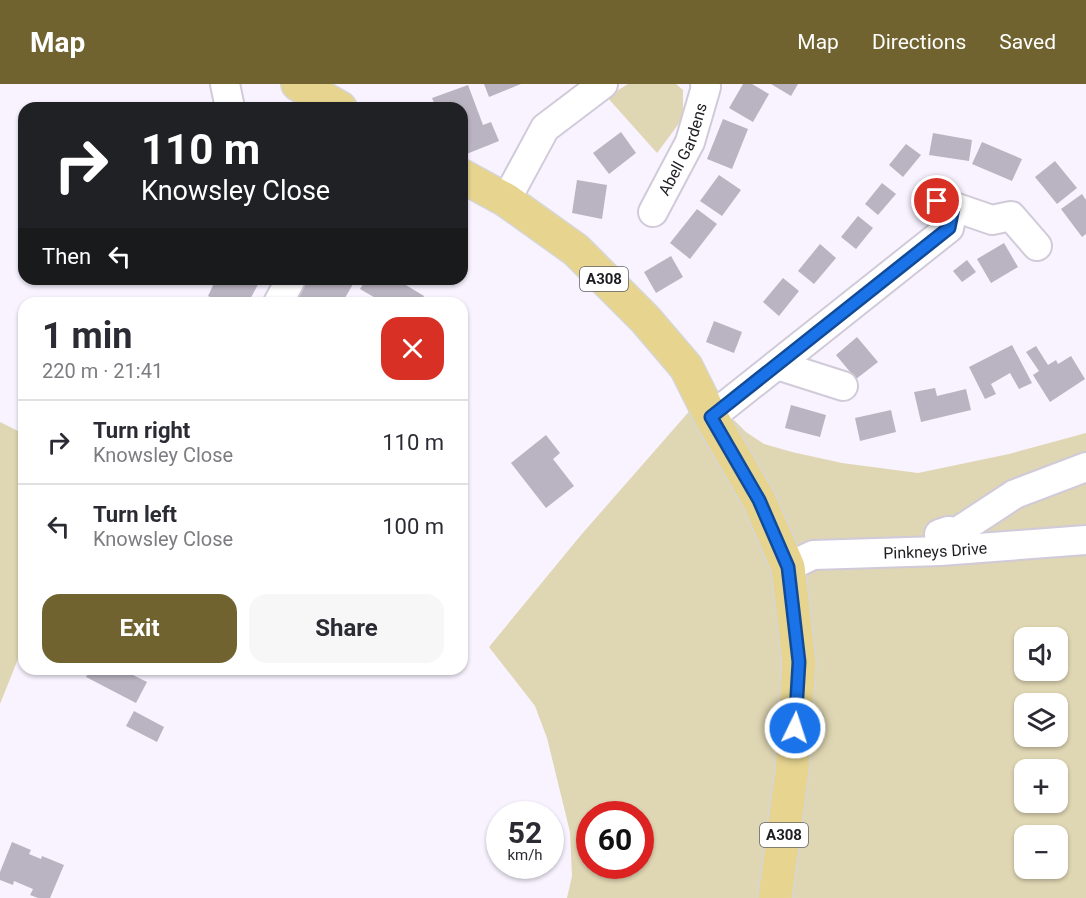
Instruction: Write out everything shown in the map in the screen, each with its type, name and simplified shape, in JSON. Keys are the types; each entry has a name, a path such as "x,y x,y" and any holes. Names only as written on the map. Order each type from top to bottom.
{"main road":[{"path":"298,84 330,102"},
{"name":"A308","path":"468,179 506,200 576,250 645,319 686,367 711,417 759,500 788,567 799,662 792,772 775,898"}],"street":[{"path":"225,84 229,102"},
{"path":"506,200 545,128 603,84"},
{"name":"Abell Gardens","path":"653,216 690,142 705,84"},
{"path":"711,417 949,228 945,205 992,220 1011,216 1037,246"},
{"path":"777,365 843,386"},
{"path":"940,550 939,534 957,532 1015,494 1086,468"},
{"name":"Pinkneys Drive","path":"788,567 813,555 940,550 1086,540"}],"shaded area":[{"path":"628,84 676,84 683,90 683,118 657,153 607,97"},
{"path":"693,407 735,421 764,444 842,463 918,473 1009,454 1086,433 1086,898 567,898 572,876 570,832 547,738 535,706 489,647 581,535"},
{"path":"0,422 18,431 18,659 0,704"}],"building":[{"path":"484,84 521,84 489,97"},
{"path":"743,84 752,84 769,94 753,122 729,108"},
{"path":"771,84 798,84 791,96"},
{"path":"468,85 483,125 491,122 499,141 468,153 468,102 434,102 432,98"},
{"path":"723,119 748,129 732,169 707,159"},
{"path":"621,132 636,153 609,174 593,153"},
{"path":"933,133 972,140 969,161 929,155"},
{"path":"982,142 1022,159 1012,181 972,164"},
{"path":"906,144 921,155 903,177 889,165"},
{"path":"1055,161 1077,188 1057,204 1035,177"},
{"path":"719,175 741,190 722,216 700,201"},
{"path":"577,180 607,185 602,219 572,213"},
{"path":"882,183 896,194 878,215 865,204"},
{"path":"1082,194 1086,200 1086,234 1082,237 1061,209"},
{"path":"697,209 717,224 690,259 670,243"},
{"path":"858,216 873,228 856,249 841,237"},
{"path":"1004,243 1018,267 991,283 977,259"},
{"path":"820,244 836,258 814,284 798,271"},
{"path":"671,256 683,277 656,293 644,272"},
{"path":"967,260 976,272 962,282 953,271"},
{"path":"783,278 799,291 779,316 763,302"},
{"path":"213,285 258,285 251,297 208,296"},
{"path":"300,285 352,285 346,297 293,297"},
{"path":"362,285 406,285 424,296 374,297 360,289"},
{"path":"714,321 742,332 734,353 706,342"},
{"path":"857,337 878,362 856,379 836,355"},
{"path":"1012,345 1032,383 1019,389 1010,373 991,384 996,394 985,399 969,367"},
{"path":"1036,346 1048,365 1056,360 1058,364 1071,356 1085,379 1050,402 1033,375 1039,371 1026,352"},
{"path":"935,388 937,396 966,389 971,410 921,422 914,392"},
{"path":"791,405 826,415 820,437 785,428"},
{"path":"891,410 896,432 860,441 855,418"},
{"path":"546,435 560,453 553,459 574,486 546,508 511,463"},
{"path":"87,675 133,675 147,682 136,703 86,677"},
{"path":"134,711 164,727 157,742 126,726"},
{"path":"12,842 31,850 29,854 41,859 42,856 64,865 50,898 38,898 30,895 33,889 14,881 13,885 0,880 0,872"}],"route":[{"path":"795,728 799,662 788,567 759,500 711,417 949,228 953,208 937,201"}]}
